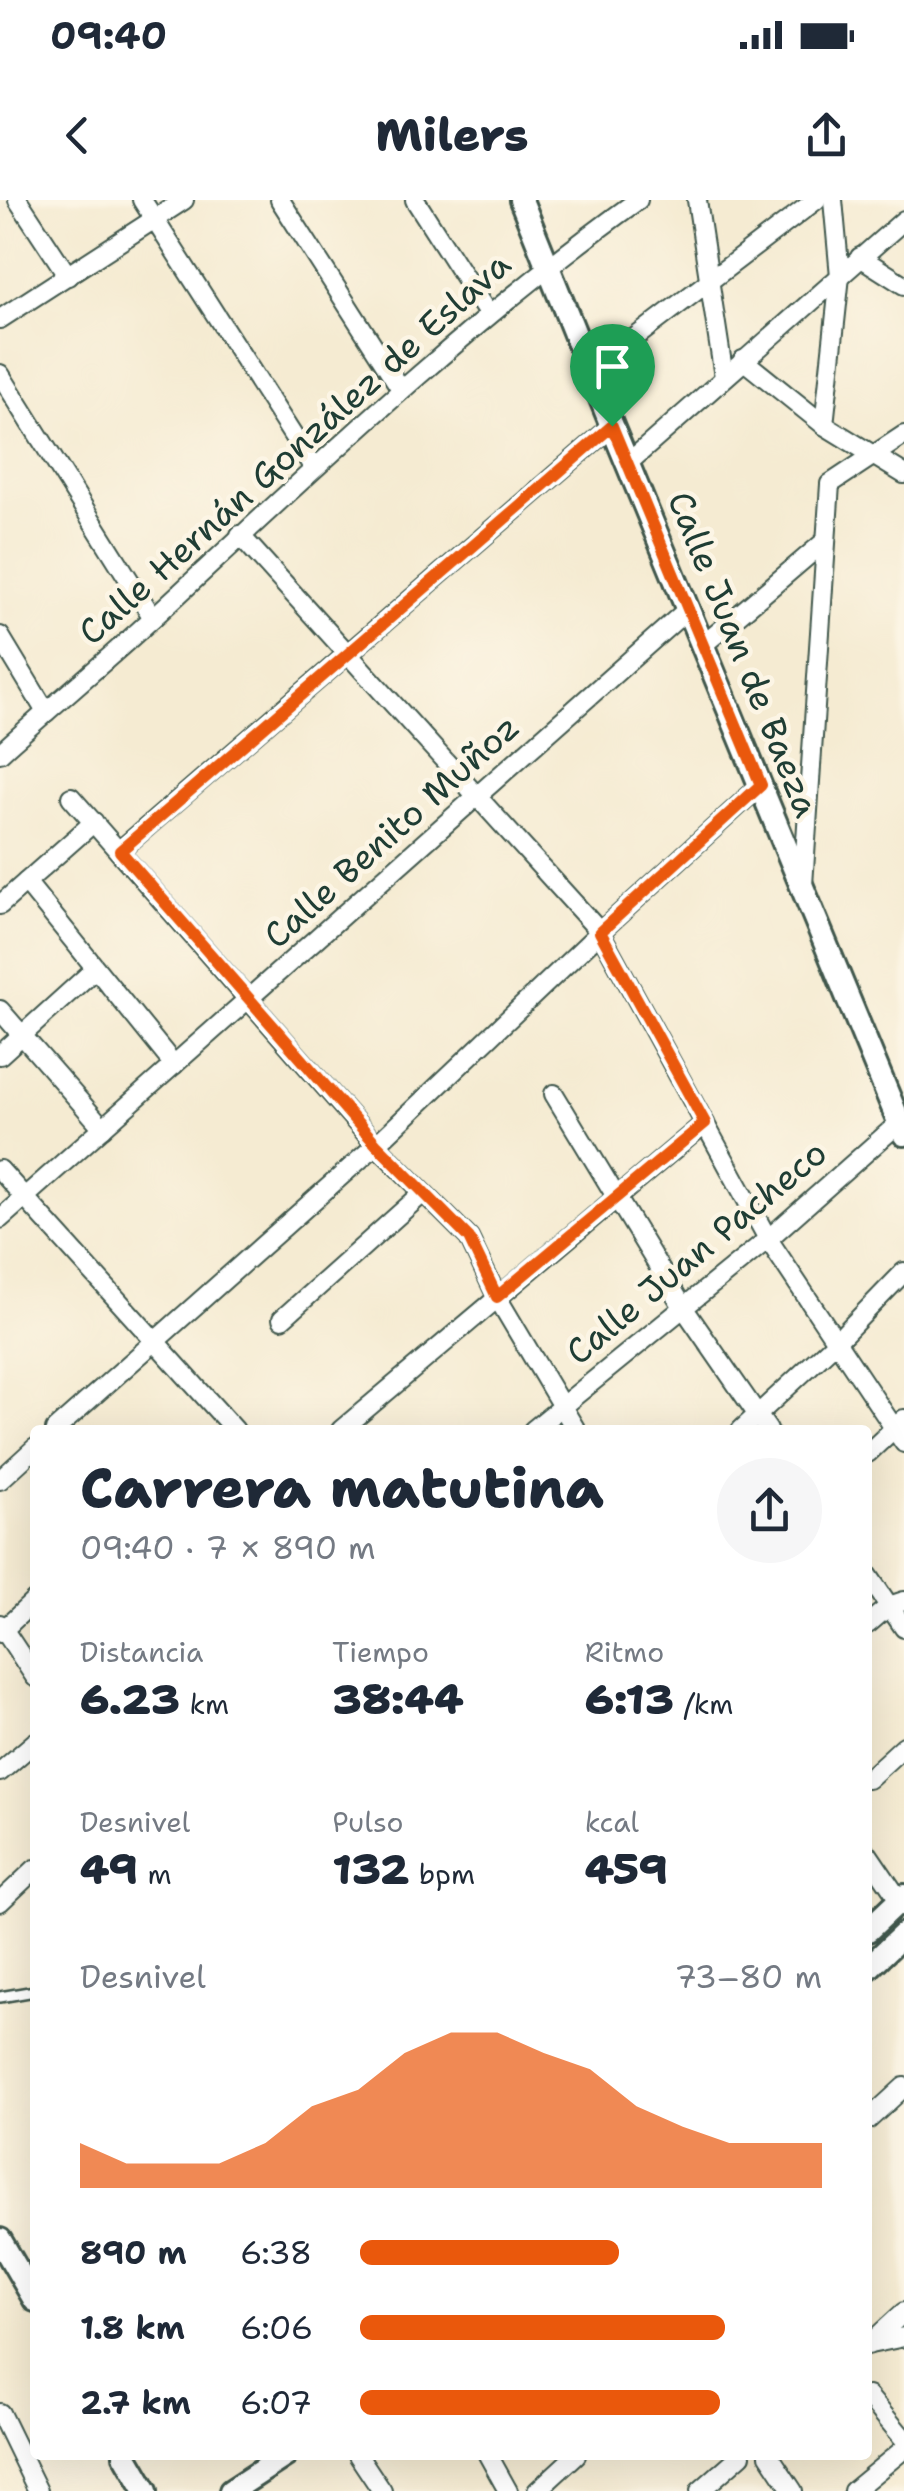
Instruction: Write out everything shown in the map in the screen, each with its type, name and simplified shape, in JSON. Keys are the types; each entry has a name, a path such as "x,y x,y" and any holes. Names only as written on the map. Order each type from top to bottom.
{"street":[{"path":"18,200 68,276"},
{"path":"142,200 313,467"},
{"path":"0,319 184,200"},
{"path":"280,200 402,389"},
{"path":"415,200 488,314"},
{"name":"Calle Juan de Baeza","path":"522,200 902,1129"},
{"name":"Calle Hernán González de Eslava","path":"0,753 313,467 488,314 638,200"},
{"path":"697,200 724,376"},
{"path":"591,371 816,200"},
{"path":"824,425 840,276 833,200"},
{"path":"628,463 904,220"},
{"path":"860,257 904,285"},
{"path":"743,360 824,425 904,474"},
{"path":"0,374 152,618"},
{"path":"120,851 612,426"},
{"path":"803,886 830,484 904,435"},
{"path":"240,535 600,932 768,1239 901,1430 872,1450"},
{"path":"702,646 824,542"},
{"name":"Calle Benito Muñoz","path":"0,1219 688,608"},
{"path":"0,636 46,712"},
{"path":"60,1425 376,1144 761,785"},
{"path":"72,797 376,1144 469,1238 497,1297 573,1425"},
{"path":"0,905 94,822"},
{"path":"26,882 174,1066"},
{"path":"0,1055 96,968"},
{"path":"0,1010 103,1128"},
{"path":"554,1094 614,1198 763,1422 904,1272"},
{"path":"347,1425 705,1123"},
{"name":"Calle Juan Pacheco","path":"538,1425 902,1129"},
{"path":"0,1170 230,1425"},
{"path":"282,1319 423,1193"},
{"path":"0,1480 30,1453"},
{"path":"872,1579 896,1603 904,1628"},
{"path":"872,1621 896,1603"},
{"path":"30,1604 2,1629 30,1670"},
{"path":"0,1772 30,1746"},
{"path":"872,1775 904,1746"},
{"path":"872,1860 902,1901 872,1927"},
{"path":"0,1902 30,1874"},
{"path":"872,1964 904,1934"},
{"path":"872,2116 904,2087"},
{"path":"0,2240 30,2291"},
{"path":"872,2340 904,2312"},
{"path":"872,2343 904,2337"},
{"path":"872,2401 904,2438"},
{"path":"0,2413 38,2491"},
{"path":"853,2491 904,2449"},
{"path":"128,2460 146,2491"},
{"path":"231,2491 278,2460"},
{"path":"361,2460 382,2491"},
{"path":"491,2460 508,2491"},
{"path":"537,2491 571,2460"},
{"path":"700,2491 735,2460"},
{"path":"772,2460 793,2491"}],"lane":[{"path":"0,1997 30,1992"}],"route":[{"path":"612,426 761,785 600,932 705,1123 497,1297 469,1238 376,1144 120,851 612,426"}]}
